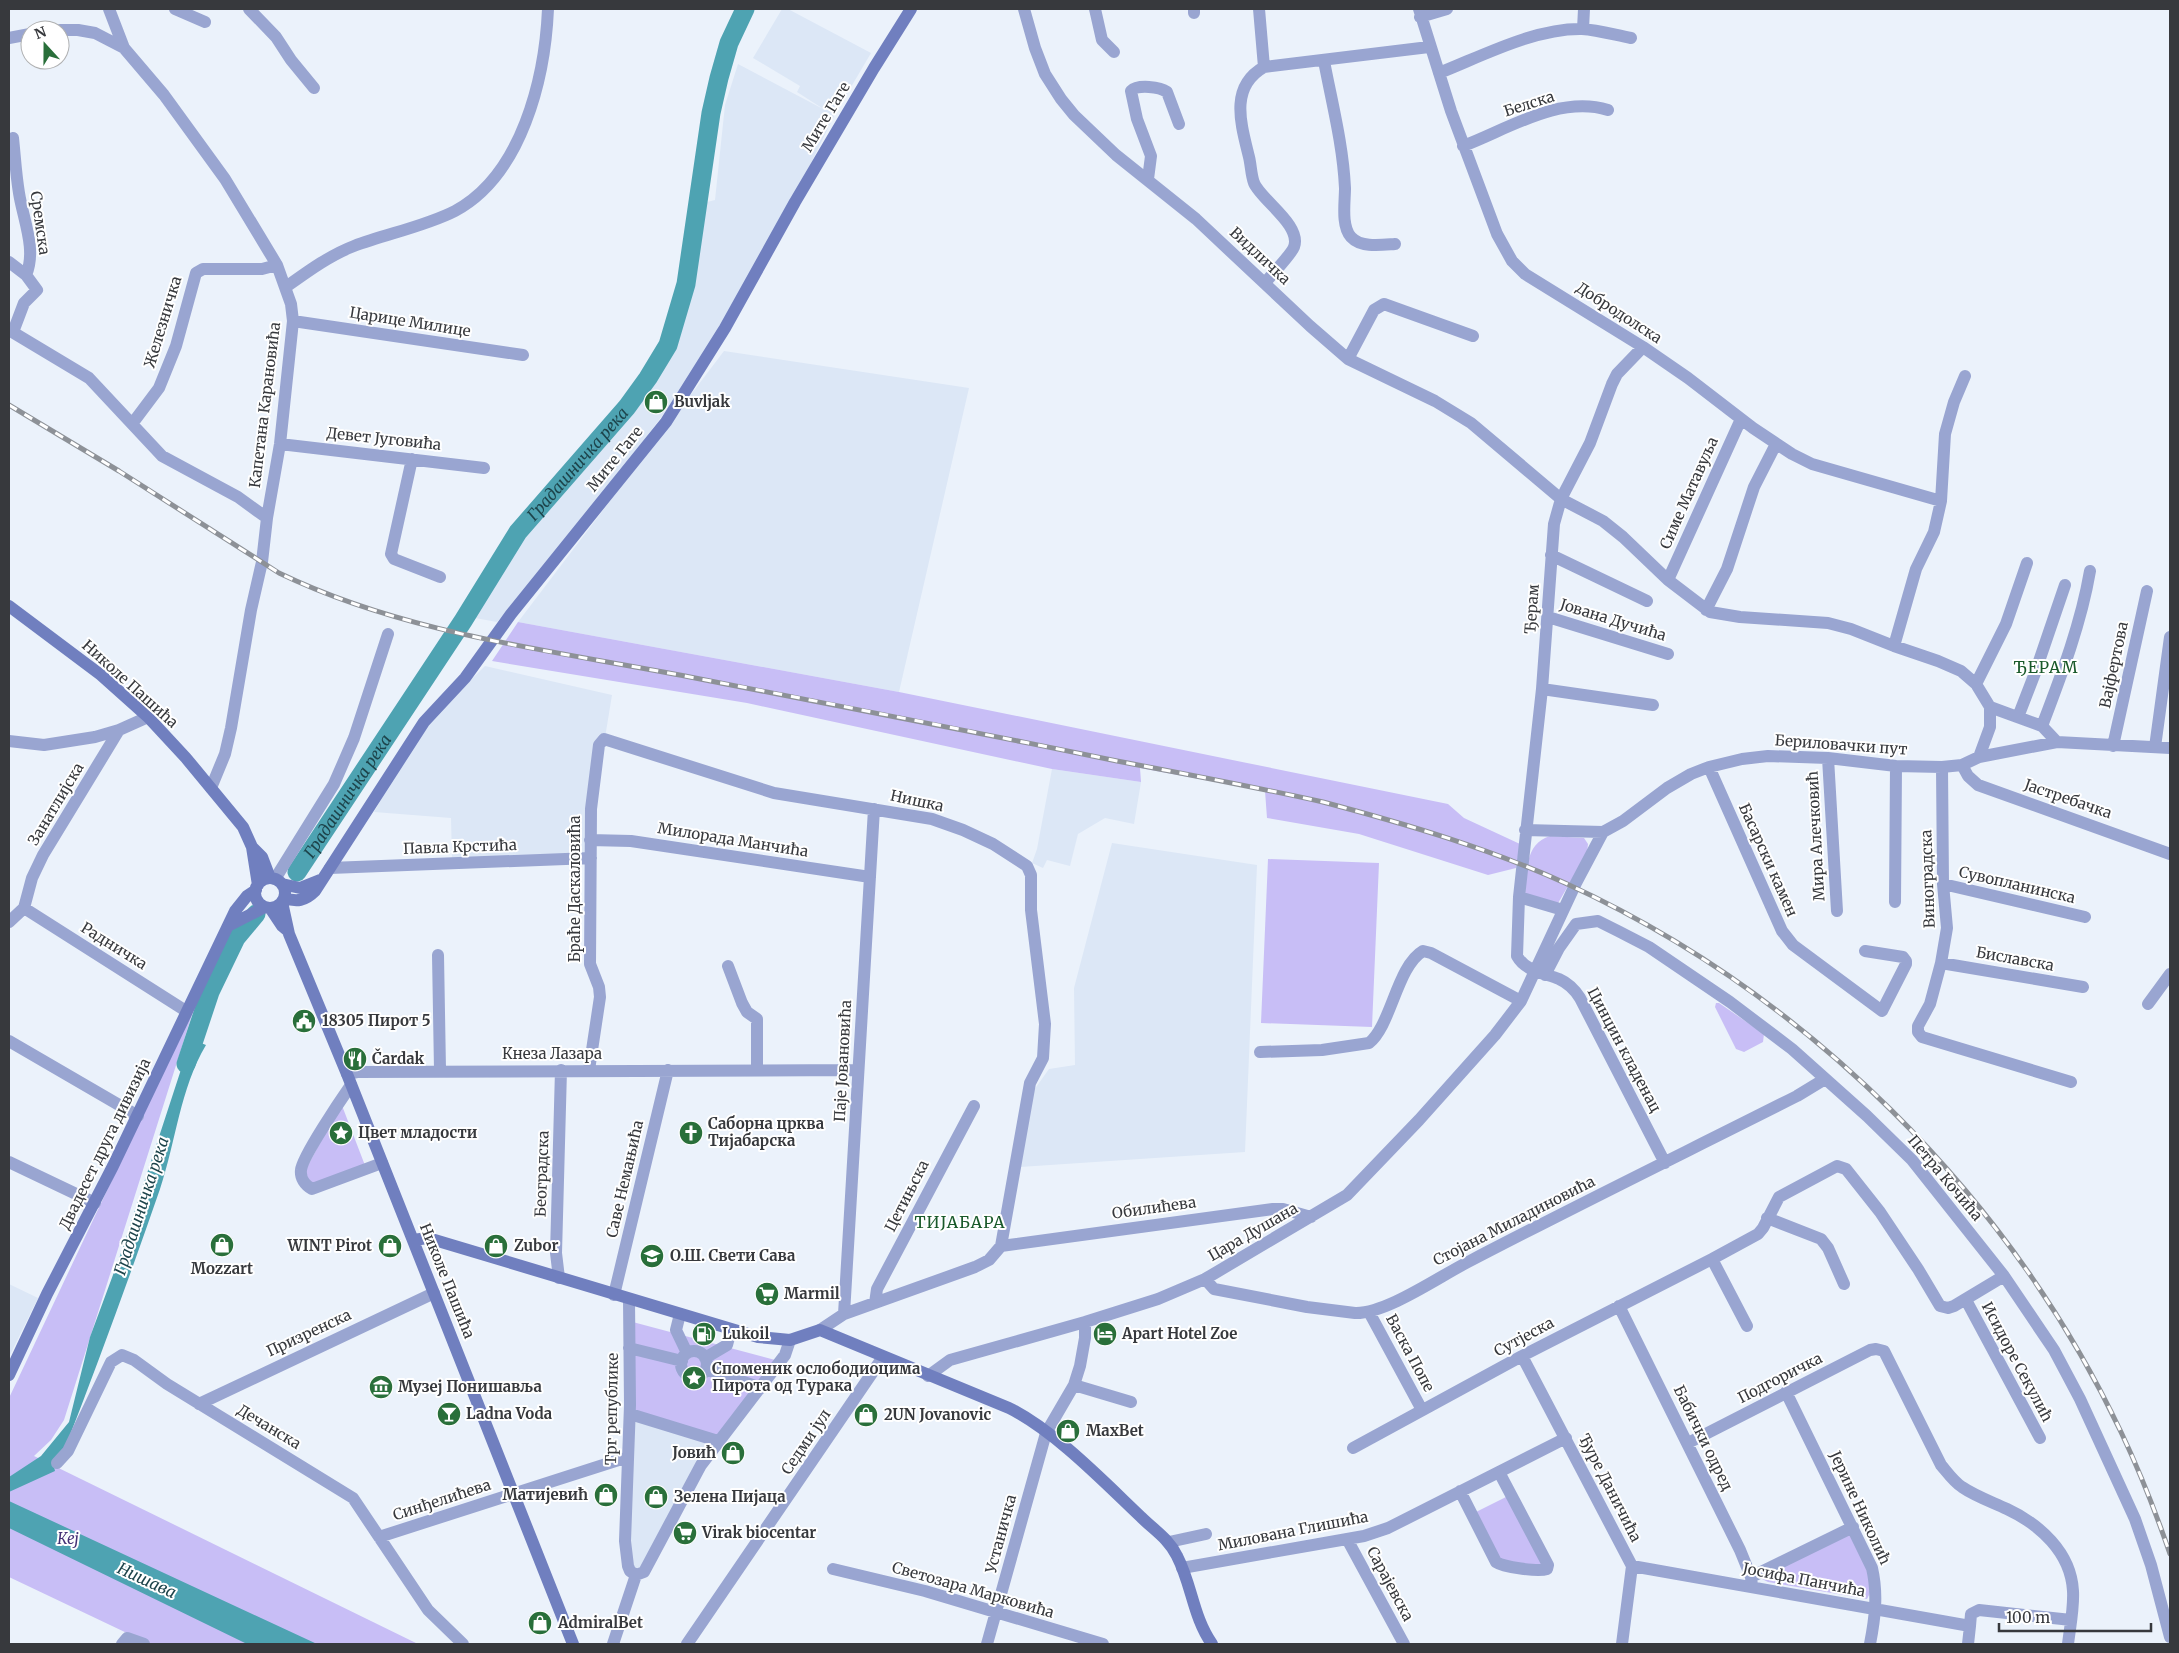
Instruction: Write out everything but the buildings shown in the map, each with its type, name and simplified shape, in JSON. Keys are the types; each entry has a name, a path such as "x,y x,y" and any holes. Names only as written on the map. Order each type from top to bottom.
{"main road":[{"name":"Мите Гаге","path":"298,901 310,896 323,879 424,722 465,678 511,614 644,451 670,415 724,328 848,111 911,9"},
{"name":"Николе Пашића","path":"9,606 101,675 148,717 211,788 243,827 252,847 257,888"},
{"name":"Николе Пашића","path":"252,847 262,857 276,880"},
{"path":"267,907 257,900 257,888 261,881 276,880 300,888 323,879"},
{"path":"276,880 285,889 283,900"},
{"name":"Двадесет друга дивизија","path":"9,1375 47,1294 96,1203 228,926 240,903 257,888"},
{"name":"Николе Пашића","path":"283,900 288,925 572,1644"},
{"path":"228,926 267,907 274,907 283,900 298,901 288,925"},
{"name":"Николе Пашића","path":"267,907 282,926 288,925"},
{"path":"413,1240 428,1238 629,1300 758,1337 790,1340 820,1330 1009,1408 1046,1433 1093,1471 1169,1542 1182,1568 1203,1631 1212,1644"}],"street":[{"path":"110,9 124,48"},
{"path":"176,9 205,22"},
{"path":"249,9 276,37 291,60 314,88"},
{"path":"286,287 316,266 352,247 454,211 477,196 499,172 514,148 538,87 544,53 548,9"},
{"name":"Видличка","path":"1024,9 1041,64 1061,98 1097,138 1196,219 1348,359 1435,401 1471,423 1561,499 1610,527 1637,549 1668,580 1706,610"},
{"path":"1095,9 1102,40 1114,52"},
{"path":"1259,9 1264,66"},
{"name":"Добродолска","path":"1447,9 1419,13 1463,146 1496,234 1512,261 1530,278 1643,347 1776,444 1812,464 1942,501"},
{"path":"1583,29 1584,9"},
{"path":"1439,72 1538,35 1583,29 1631,38"},
{"name":"Капетана Карановића","path":"70,30 95,34 124,48 164,95 225,179 277,265 291,304 293,321 280,444 267,518 262,562 251,610 231,728 224,754 211,788"},
{"path":"1265,283 1294,247 1294,237 1287,222 1254,184 1243,134 1240,108 1244,88 1254,72 1264,66 1324,61 1429,47"},
{"path":"1324,61 1338,130 1344,183 1346,226 1358,243 1395,244"},
{"path":"1148,179 1151,156 1137,118 1131,95 1133,89 1137,87 1163,89 1167,92 1178,124"},
{"name":"Белска","path":"1463,146 1549,112 1588,106 1608,110"},
{"name":"Сремска","path":"11,331 24,303 37,290 26,275 30,266 30,254 13,138"},
{"path":"9,262 26,275"},
{"name":"Железничка","path":"132,424 159,388 176,346 196,273 203,269 262,269 277,265"},
{"path":"1348,359 1374,310 1384,304 1473,336"},
{"name":"Царице Милице","path":"293,321 523,355"},
{"path":"11,331 89,378 115,403 162,456 238,497 267,518"},
{"name":"Ђерам","path":"1519,897 1542,689 1554,524 1561,499 1586,451 1617,374 1643,347"},
{"path":"1894,646 1910,584 1934,532 1942,501 1945,434 1964,376"},
{"name":"Симе Матавуља","path":"1668,580 1741,419"},
{"name":"Девет Југовића","path":"280,444 484,468"},
{"path":"1776,444 1754,488 1727,569 1706,610 1721,615 1828,623 1852,629 1961,671 1976,684 1990,707 1990,727 1979,758"},
{"path":"412,459 391,554 394,559 440,577"},
{"path":"1551,554 1647,601"},
{"path":"1976,684 2006,624 2027,563"},
{"path":"2042,726 2073,640 2086,596 2090,571"},
{"path":"2018,717 2036,673 2064,586"},
{"name":"Вајфертова","path":"2113,746 2147,591"},
{"name":"Јована Дучића","path":"1548,617 1668,654"},
{"path":"276,880 334,784 354,738 388,634"},
{"path":"2155,747 2170,637"},
{"path":"1542,689 1653,705"},
{"path":"1990,707 2042,726 2057,742"},
{"path":"9,742 44,745 95,737 119,730 148,717"},
{"name":"Занатлијска","path":"24,908 32,878 43,855 119,730"},
{"name":"Нишка","path":"604,739 774,793 932,819 962,830 1005,851 1023,862 1030,869 1032,917 1045,1024 1043,1058 1030,1084 1001,1246"},
{"name":"Браће Даскаловића","path":"589,1070 600,997 599,987 590,964 591,809 599,744 604,739"},
{"name":"Бериловачки пут","path":"1603,832 1623,821 1667,788 1709,767 1742,759 1768,756 1828,758 1896,766 1942,767 1962,765 1979,758 2057,742 2170,748"},
{"name":"Мира Алечковић","path":"1828,758 1837,911"},
{"name":"Јастребачка","path":"1962,765 1968,776 1978,785 2170,854"},
{"path":"1895,902 1896,766"},
{"name":"Басарски камен","path":"1709,767 1782,931 1793,945 1882,1011 1906,964 1906,960 1903,957 1865,951"},
{"name":"Виноградска","path":"1942,767 1943,884 1947,928 1941,963 1930,1004 1918,1026 1920,1035 2071,1082"},
{"name":"Паје Јовановића","path":"844,1314 874,809"},
{"path":"1525,830 1603,832 1563,910 1540,973 1522,963 1518,956 1519,897 1563,910"},
{"name":"Милорада Манчића","path":"590,840 631,841 870,877"},
{"name":"Павла Крстића","path":"330,868 591,858"},
{"name":"Сувопланинска","path":"1943,884 2085,917"},
{"path":"9,922 24,908"},
{"name":"Радничка","path":"24,908 186,1011"},
{"name":"Петра Кочића","path":"1540,973 1576,924 1598,921 1649,947 1730,1002 1792,1049 1912,1160 2004,1276 2054,1350 2080,1399 2135,1519 2151,1565 2170,1637"},
{"path":"1260,1052 1322,1050 1369,1043 1375,1036 1413,959 1423,951 1431,952 1521,1001"},
{"path":"438,955 440,1070"},
{"name":"Биславска","path":"1941,963 2083,987"},
{"path":"728,966 744,1008 757,1019 757,1070"},
{"name":"Цара Душана","path":"928,1376 950,1360 1158,1299 1205,1279 1347,1195 1496,1035 1540,973"},
{"name":"Цинцин кладенац","path":"1540,973 1565,983 1580,998 1665,1163"},
{"path":"2148,1004 2170,974"},
{"path":"9,1041 138,1116"},
{"name":"Кнеза Лазара","path":"349,1080 358,1072 440,1070 858,1070"},
{"name":"Београдска","path":"559,1278 556,1254 561,1070"},
{"name":"Саве Немањића","path":"614,1295 668,1070"},
{"name":"Стојана Миладиновића","path":"1205,1279 1214,1289 1272,1301 1355,1313 1369,1312 1409,1294 1467,1262 1798,1096 1825,1079"},
{"path":"349,1080 340,1101 302,1165 302,1179 312,1189 382,1163"},
{"name":"Цетињска","path":"875,1303 877,1289 974,1106"},
{"path":"9,1162 96,1203"},
{"name":"Сутјеска","path":"1353,1448 1522,1356 1758,1234 1779,1197 1837,1166 1843,1167 1880,1212 1918,1269 1938,1304 1948,1308 1966,1300 2004,1276"},
{"name":"Обилићева","path":"1001,1246 1283,1208 1311,1217"},
{"path":"1767,1218 1821,1239 1828,1248 1844,1284"},
{"path":"820,1330 844,1314 975,1267 989,1260 1001,1246"},
{"path":"1712,1259 1747,1326"},
{"name":"Призренска","path":"199,1404 434,1293"},
{"name":"Трг републике","path":"629,1300 630,1414 626,1558 630,1571 636,1575"},
{"name":"Исидоре Секулић","path":"1966,1300 2040,1438"},
{"name":"Бабички одред","path":"1619,1306 1688,1443 1752,1582"},
{"name":"Васка Попе","path":"1369,1312 1422,1410"},
{"path":"680,1314 676,1330 684,1357 684,1372 691,1377 700,1376 705,1363 727,1346 731,1330"},
{"name":"Устаничка","path":"987,1644 1046,1433 1074,1385 1080,1366 1085,1338 1084,1322"},
{"path":"612,1644 636,1575 644,1572 692,1481 718,1442 786,1355 790,1340"},
{"path":"629,1348 684,1357 695,1352 705,1363 761,1388"},
{"name":"Подгоричка","path":"1688,1443 1870,1350 1880,1349 1886,1355 1941,1465 1951,1477 1960,1487 2029,1520 2041,1529 2056,1548 2068,1571 2073,1590 2071,1620"},
{"name":"Дечанска","path":"57,1464 68,1451 111,1362 122,1355 134,1360 167,1384 354,1498 428,1610 463,1644"},
{"name":"Ђуре Даничића","path":"1522,1356 1632,1566 1622,1644"},
{"name":"Седми јул","path":"687,1644 883,1357"},
{"path":"1074,1385 1131,1402"},
{"name":"Јерине Николић","path":"1786,1392 1872,1568 1876,1585 1876,1610 1870,1644"},
{"path":"630,1414 718,1442"},
{"name":"Милована Глишића","path":"1182,1568 1347,1540 1388,1528 1566,1438"},
{"name":"Синђелићева","path":"379,1537 628,1457"},
{"path":"1460,1491 1496,1562 1501,1565 1547,1569 1548,1565 1499,1472"},
{"name":"Јосифа Панчића","path":"1752,1582 1852,1527"},
{"path":"1169,1542 1206,1534"},
{"name":"Сарајевска","path":"1347,1540 1404,1644"},
{"name":"Јосифа Панчића","path":"1632,1566 1752,1582 1876,1610 1970,1626"},
{"name":"Светозара Марковића","path":"833,1569 925,1591 1103,1644"},
{"path":"1968,1644 1971,1614 1977,1610 2071,1620 2068,1644"},
{"path":"122,1644 127,1638 144,1644"}],"shaded area":[{"path":"782,9 788,9 871,53 834,116 776,235 705,359 570,538 497,622 475,618 516,547 541,514 618,430 661,373 681,327 696,260 703,203 715,200 725,105 738,64 825,110 797,92 800,86 753,58"},
{"path":"724,351 969,388 899,692 518,622"},
{"path":"485,666 612,695 586,854 452,859 451,818 374,812 421,729"},
{"path":"1052,769 1141,782 1134,824 1105,818 1078,834 1070,866 1047,860 1043,868 1032,863 1037,849"},
{"path":"1112,843 1257,865 1245,1152 1020,1167 1034,1090 1049,1069 1075,1065 1074,988"},
{"path":"9,1284 38,1298 9,1357"},
{"name":"Зелена Пијаца","path":"628,1409 717,1439 637,1573 629,1562"}],"green space":[{"path":"518,622 899,692 1448,804 1464,818 1520,844 1516,868 1488,875 1359,834 1267,818 1265,791 1140,768 1141,782 1052,769 747,703 492,661"},
{"path":"1550,836 1584,838 1588,844 1587,853 1557,905 1525,896 1528,860 1531,852 1542,840"},
{"path":"1268,859 1379,863 1372,1027 1261,1023"},
{"name":"Кеј","path":"196,1002 64,1420 51,1440 34,1456 418,1644 150,1644 9,1577 9,1398"},
{"path":"1716,1003 1719,1003 1764,1034 1763,1042 1744,1052 1736,1049 1715,1007"},
{"path":"341,1103 366,1168 313,1187 303,1175"},
{"path":"629,1321 779,1361 717,1439 628,1409"},
{"path":"1512,1494 1550,1573 1499,1561 1474,1513"},
{"path":"1848,1532 1862,1556 1869,1573 1871,1582 1867,1599 1768,1582 1762,1579 1766,1575"}],"water":[{"path":"191,1039 206,1045 197,1062 184,1097 166,1171 149,1222 65,1448 53,1463 55,1471 9,1492 9,1477 41,1456 69,1422 90,1337 120,1256"},
{"name":"Нишава","path":"9,1501 317,1644 247,1644 9,1528"}],"waterway":[{"name":"Градашничка река","path":"297,872 463,621 518,532 627,407 648,378 668,345 686,284 711,113 719,78 729,43 745,9"},
{"name":"Градашничка река","path":"186,1064 210,992 236,938 256,914"}],"railway":[{"path":"9,405 119,471 279,573 328,594 378,612 429,626 533,649 851,708 1323,802 1416,828 1536,870 1653,928 1737,982 1817,1043 1891,1110 1959,1183 2021,1262 2075,1345 2128,1447 2170,1554"}],"place":[{"name":"Buvljak","path":"656,402"},
{"name":"18305 Пирот 5","path":"304,1021"},
{"name":"Čardak","path":"355,1059"},
{"name":"Цвет младости","path":"341,1133"},
{"name":"Саборна црква Тијабарска","path":"691,1133"},
{"name":"Mozzart","path":"222,1245"},
{"name":"WINT Pirot","path":"390,1246"},
{"name":"Zubor","path":"496,1246"},
{"name":"О.Ш. Свети Сава","path":"652,1256"},
{"name":"Marmil","path":"767,1294"},
{"name":"Lukoil","path":"704,1334"},
{"name":"Apart Hotel Zoe","path":"1105,1334"},
{"name":"Споменик ослободиоцима Пирота од Турака","path":"694,1378"},
{"name":"Музеј Понишавља","path":"381,1387"},
{"name":"Ladna Voda","path":"449,1414"},
{"name":"2UN Jovanovic","path":"866,1415"},
{"name":"MaxBet","path":"1068,1431"},
{"name":"Јовић","path":"733,1453"},
{"name":"Матијевић","path":"606,1495"},
{"name":"Зелена Пијаца","path":"656,1497"},
{"name":"Virak biocentar","path":"685,1533"},
{"name":"AdmiralBet","path":"540,1623"}],"district":[{"name":"ЂЕРАМ","path":"2046,667"},
{"name":"ТИЈАБАРА","path":"960,1222"}]}
